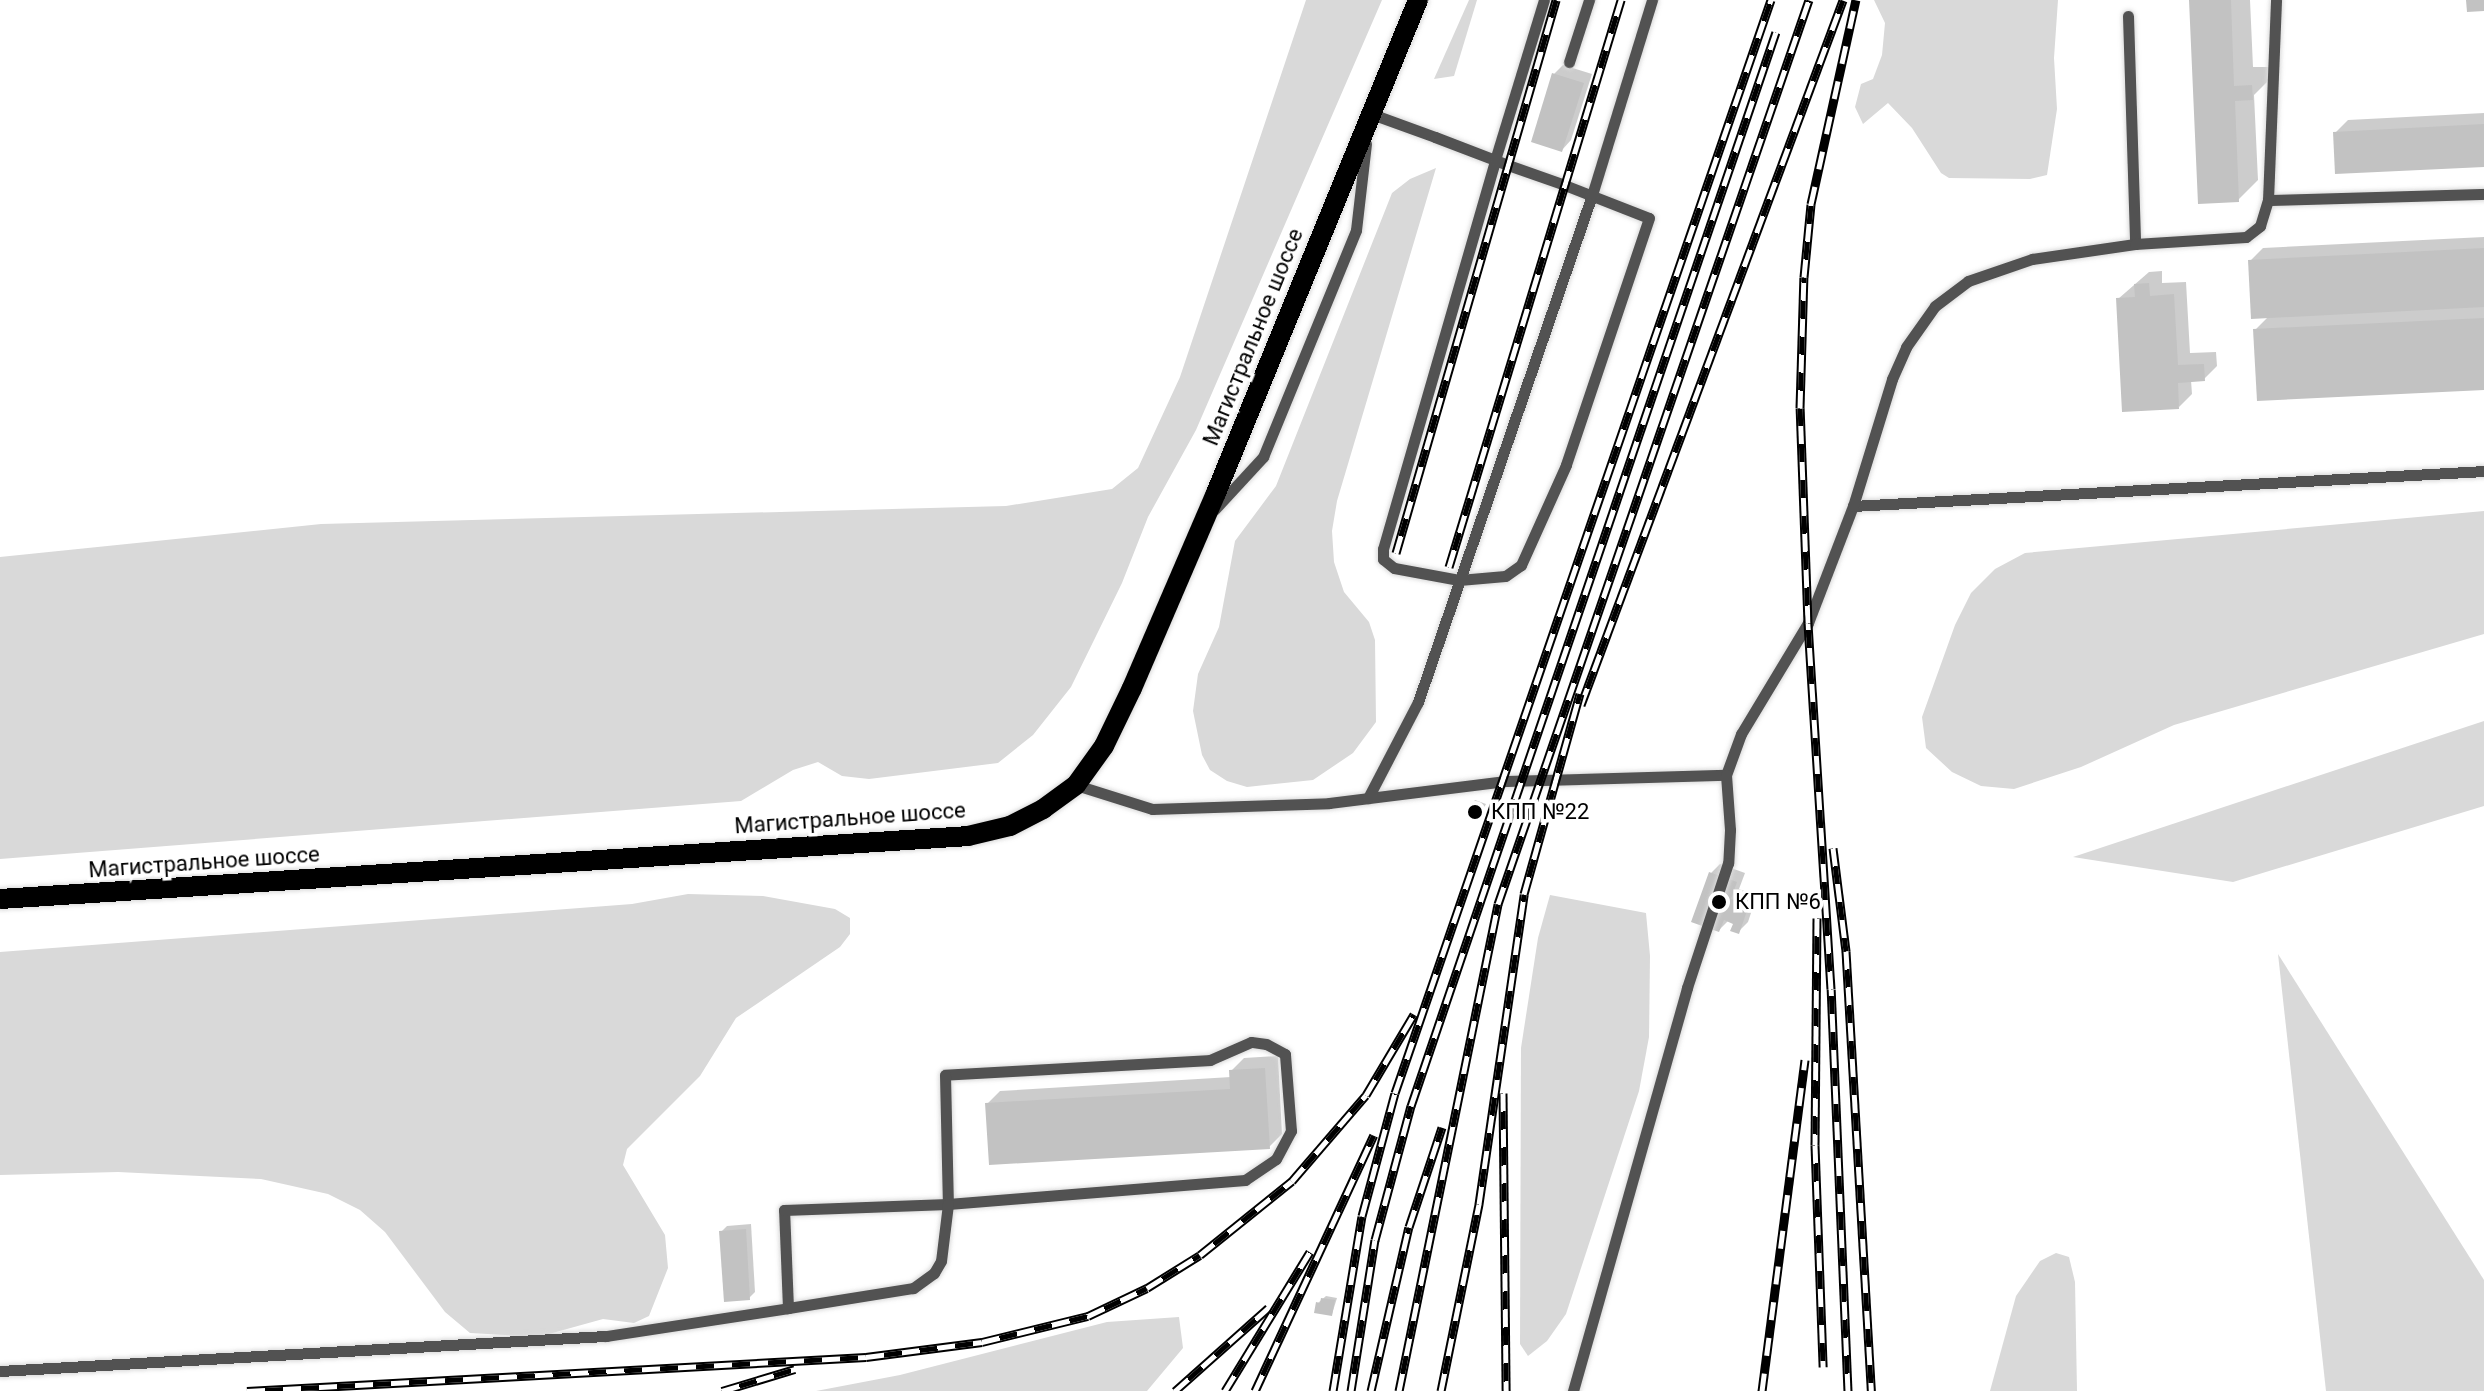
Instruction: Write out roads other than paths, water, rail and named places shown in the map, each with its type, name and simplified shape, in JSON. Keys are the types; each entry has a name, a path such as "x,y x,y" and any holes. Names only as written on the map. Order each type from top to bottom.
{"main road":[{"name":"Магистральное шоссе","path":"0,899 968,836 1010,826 1043,809 1076,785 1104,746 1204,521 1418,0"}],"lane":[{"path":"1204,521 1263,457 1356,230 1369,113 1495,160 1592,195 1649,218 1566,465 1521,565 1505,576 1459,580 1394,568 1387,565 1383,549 1495,160 1544,0"},
{"path":"1569,62 1589,0"},
{"path":"1368,798 1418,702 1592,195 1652,0"},
{"path":"1573,1391 1687,988 1728,863 1730,830 1726,775 1741,734 1808,623 1853,506 1892,379 1906,347 1935,306 1968,281 2010,265 2062,252 2246,237 2260,226 2268,200 2276,0"},
{"path":"2128,16 2135,244"},
{"path":"2268,200 2484,194"},
{"path":"1853,506 2484,471"},
{"path":"1076,785 1152,809 1329,803 1506,781 1726,775"},
{"path":"0,1371 606,1336 788,1308 913,1288 925,1281 941,1261 948,1204 945,1075 1210,1060 1251,1042 1266,1044 1285,1054 1291,1131 1276,1159 1245,1180 948,1204 784,1210 788,1308"}],"railway":[{"path":"1396,553 1556,0"},
{"path":"1449,567 1621,0"},
{"path":"1333,1391 1362,1216 1395,1093 1771,0"},
{"path":"1399,1391 1498,904 1809,0"},
{"path":"1581,705 1843,0"},
{"path":"1848,1391 1831,989 1808,623 1800,408 1804,277 1811,204 1856,0"},
{"path":"1351,1391 1375,1240 1411,1106 1776,32"},
{"path":"1441,1391 1479,1204 1524,894 1580,694"},
{"path":"1833,848 1846,951 1871,1391"},
{"path":"1817,918 1815,1145 1823,1367"},
{"path":"247,1391 866,1357 982,1342 1088,1316 1147,1288 1200,1255 1292,1181 1366,1095 1414,1014"},
{"path":"1762,1391 1805,1060"},
{"path":"1503,1093 1506,1391"},
{"path":"1371,1391 1409,1227 1442,1127"},
{"path":"1255,1391 1374,1135"},
{"path":"1225,1391 1310,1252"},
{"path":"1175,1391 1268,1308"},
{"path":"722,1391 795,1369"}],"place":[{"name":"КПП №22","path":"1475,812"},
{"name":"КПП №6","path":"1719,902"}]}
